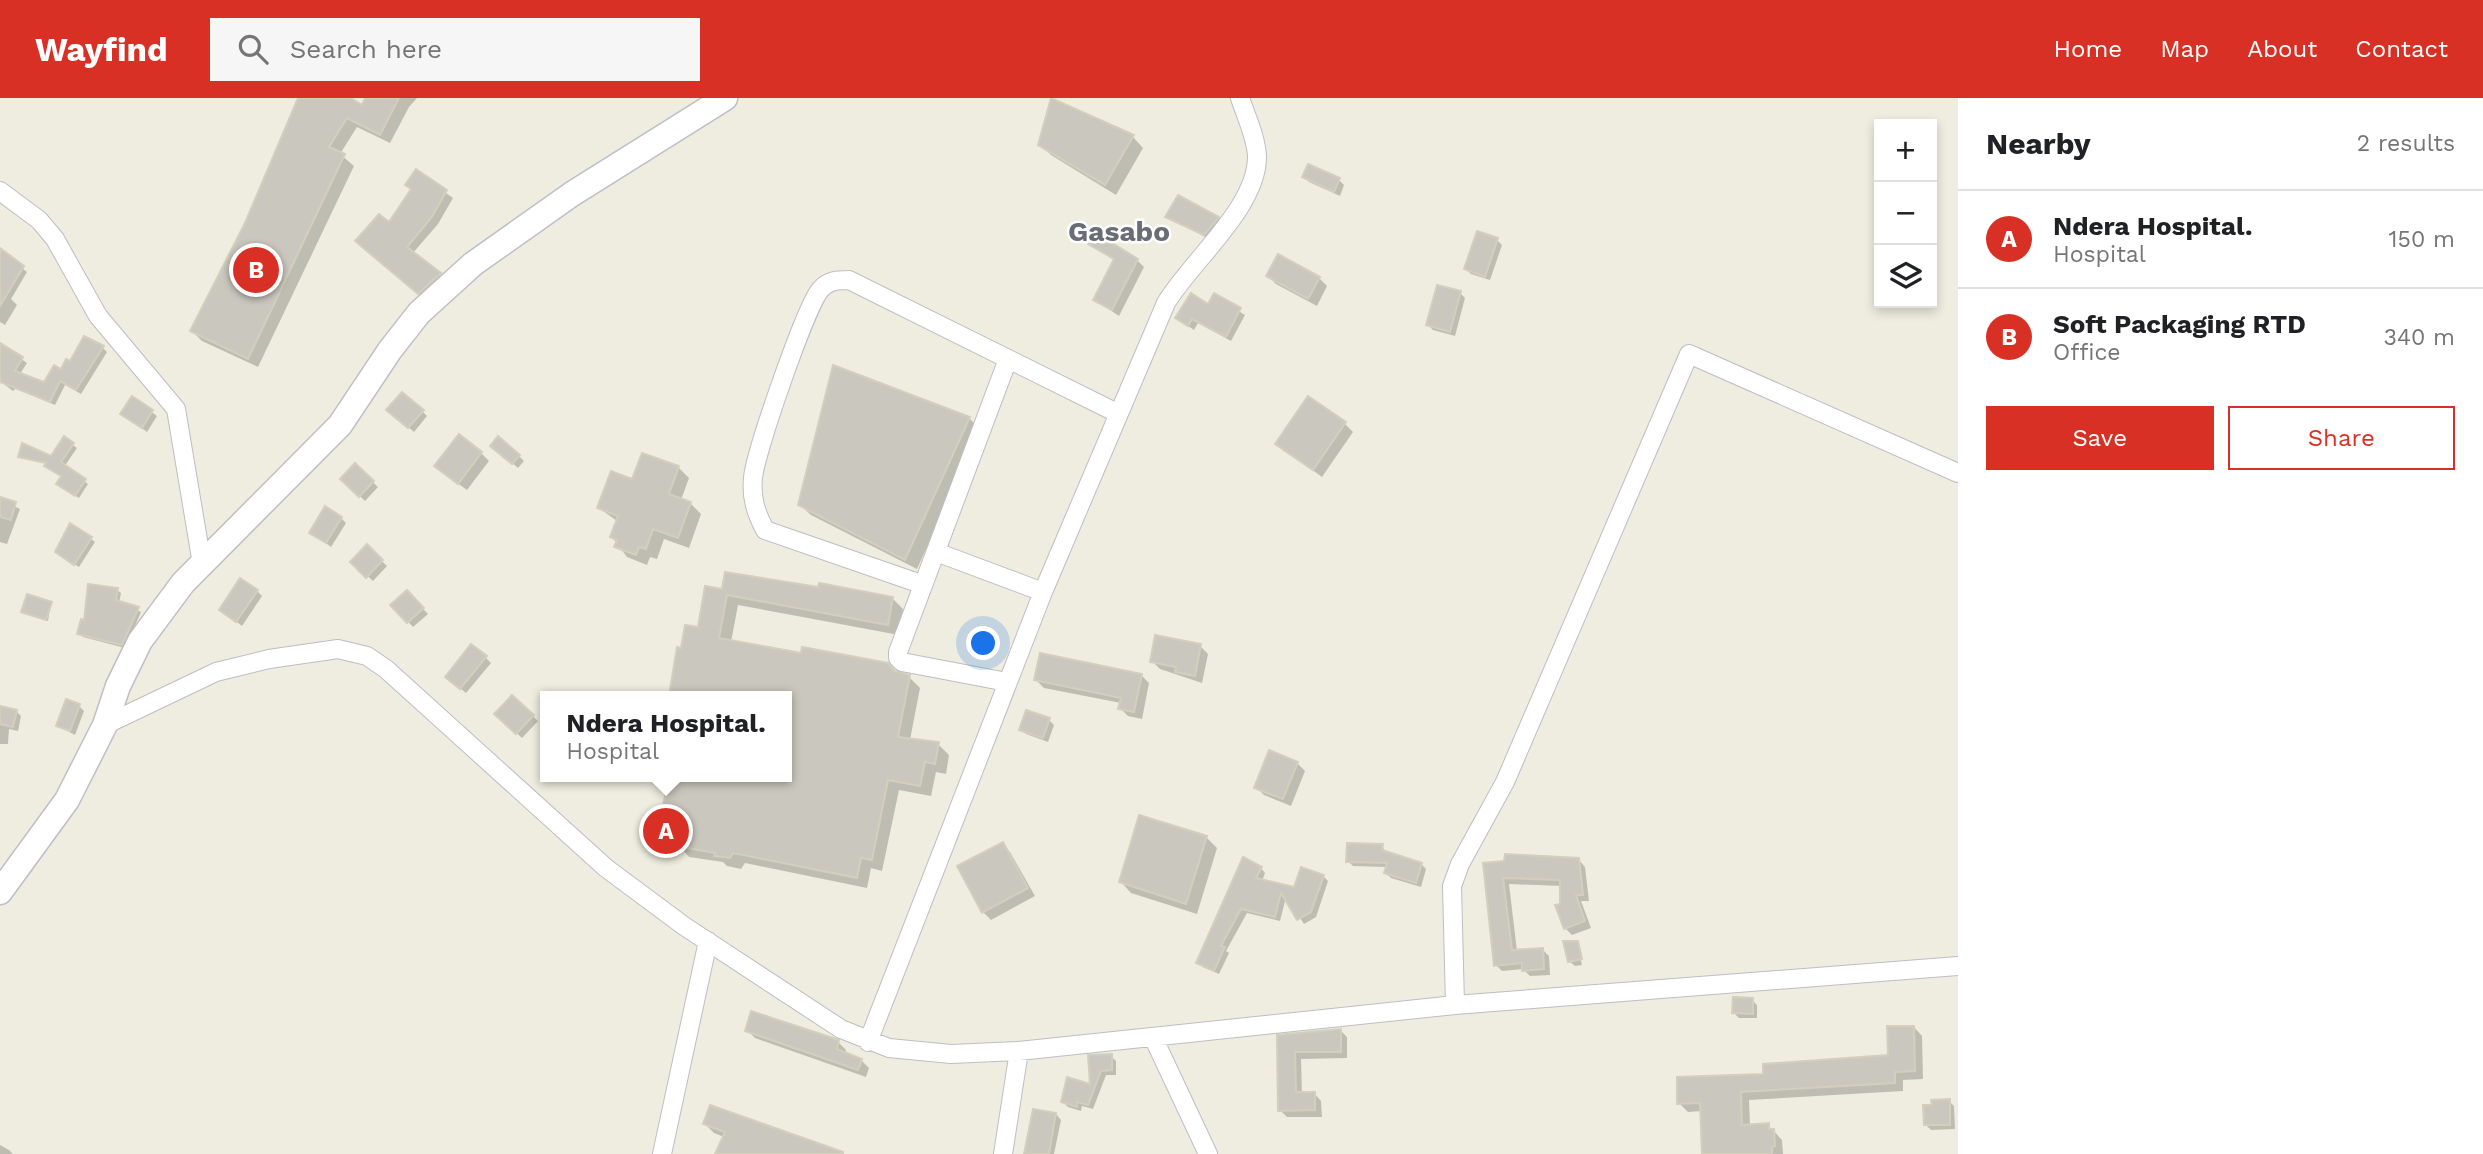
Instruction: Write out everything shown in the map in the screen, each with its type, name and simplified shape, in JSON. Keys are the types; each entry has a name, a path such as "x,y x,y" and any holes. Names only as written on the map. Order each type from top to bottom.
{"main road":[{"path":"0,892 66,800 105,725 118,686 140,641 183,583 325,443 340,425 390,349 419,313 473,264 572,194 725,98"}],"street":[{"path":"867,1042 1043,592 1166,303 1182,276 1204,254 1234,212 1255,173 1257,154 1240,98"},
{"path":"0,191 39,220 55,239 98,316 176,409 202,564"},
{"path":"921,584 765,530 756,513 753,475 802,328 821,289 835,279 849,280 1117,413"},
{"path":"1455,1005 1452,886 1460,864 1505,782 1689,354 1958,473"},
{"path":"1007,682 902,662 898,658 921,584 936,552 1008,359"},
{"path":"936,552 1043,592"},
{"path":"105,725 216,672 269,659 338,649 367,656 386,669 606,868 708,941 841,1029 867,1042 888,1048 951,1054 1019,1051 1455,1005 1958,967"},
{"path":"662,1154 708,941"},
{"path":"1153,1037 1208,1154"},
{"path":"1003,1154 1019,1051"}],"building":[{"path":"298,98 351,98 362,105 365,98 399,98 380,135 347,118 329,147 345,154 248,359 190,331 245,223"},
{"path":"1051,98 1134,135 1105,185 1038,145"},
{"path":"1308,164 1340,178 1334,192 1302,177"},
{"path":"416,169 447,190 432,217 407,247 441,273 418,294 355,241 379,214 389,222 411,189 405,185"},
{"path":"1178,195 1219,217 1204,235 1165,217"},
{"path":"1477,231 1498,238 1485,277 1464,269"},
{"path":"1093,235 1102,240 1104,238 1138,259 1112,310 1093,300 1114,259 1088,244"},
{"path":"0,248 24,266 0,306"},
{"path":"1278,254 1320,277 1308,299 1266,276"},
{"path":"1437,285 1461,291 1450,332 1426,325"},
{"path":"1191,293 1208,304 1214,293 1241,308 1226,337 1192,319 1188,326 1175,318"},
{"path":"84,336 104,346 76,390 60,381 50,402 0,382 0,343 23,357 15,371 44,382 54,365 61,369 66,359 70,361"},
{"path":"833,365 970,417 905,560 798,505"},
{"path":"402,392 424,410 408,428 386,410"},
{"path":"132,396 153,410 142,428 120,414"},
{"path":"1308,396 1346,422 1313,470 1275,444"},
{"path":"459,434 482,452 458,484 434,466"},
{"path":"64,436 74,443 61,462 86,479 75,496 56,484 61,476 44,466 46,463 18,457 22,443 51,456"},
{"path":"498,436 520,455 512,464 490,446"},
{"path":"642,453 679,466 669,494 691,502 678,538 653,529 646,549 639,547 636,555 614,547 617,540 610,537 618,516 597,508 611,471 632,479"},
{"path":"355,463 374,481 359,497 340,479"},
{"path":"0,497 16,502 11,520 0,517"},
{"path":"325,506 342,517 326,543 309,533"},
{"path":"70,523 92,537 74,565 55,552"},
{"path":"367,544 383,560 366,578 350,562"},
{"path":"725,572 818,587 819,583 893,597 888,625 727,595 719,638 801,653 802,647 888,663 895,671 910,675 898,737 939,742 935,764 925,762 920,786 888,780 872,860 861,858 857,878 733,853 730,858 714,856 715,853 676,846 678,840 658,837 667,782 792,782 792,691 670,691 677,647 681,648 685,625 698,627 705,586 722,589"},
{"path":"240,578 258,590 236,622 219,610"},
{"path":"88,584 118,588 116,600 139,607 122,645 77,634 81,619 84,620"},
{"path":"407,590 424,608 407,623 390,605"},
{"path":"27,594 52,602 46,620 21,612"},
{"path":"1155,635 1201,644 1195,676 1175,672 1176,667 1150,662"},
{"path":"471,644 487,656 460,689 445,677"},
{"path":"1040,653 1142,674 1134,712 1118,709 1121,698 1034,680"},
{"path":"512,695 534,715 516,734 494,714"},
{"path":"66,699 80,704 70,731 56,726"},
{"path":"0,706 17,710 13,727 0,724"},
{"path":"1026,710 1050,718 1043,738 1019,730"},
{"path":"1269,750 1298,762 1283,799 1254,788"},
{"path":"1139,815 1207,836 1186,904 1119,882"},
{"path":"1003,842 1028,888 982,913 957,866"},
{"path":"1347,843 1383,844 1382,850 1422,863 1416,883 1384,873 1387,863 1346,862"},
{"path":"1505,854 1579,858 1583,895 1576,895 1585,921 1564,929 1555,905 1560,904 1560,880 1503,878 1512,950 1543,948 1544,969 1522,971 1522,963 1494,966 1483,863 1504,861"},
{"path":"1243,857 1262,867 1256,878 1294,887 1301,867 1324,875 1311,912 1297,920 1281,893 1275,917 1241,909 1221,946 1225,947 1214,971 1196,963"},
{"path":"1563,941 1578,941 1582,959 1568,962"},
{"path":"1733,997 1753,998 1753,1014 1732,1013"},
{"path":"751,1011 839,1040 837,1049 862,1059 858,1070 745,1031"},
{"path":"1887,1026 1914,1026 1915,1071 1895,1072 1895,1083 1741,1092 1742,1125 1769,1123 1769,1129 1774,1129 1775,1146 1772,1147 1772,1154 1702,1154 1700,1103 1677,1104 1677,1077 1763,1074 1763,1064 1888,1055"},
{"path":"1341,1029 1341,1052 1295,1052 1296,1092 1315,1092 1315,1110 1278,1111 1277,1035"},
{"path":"1112,1054 1112,1070 1101,1071 1088,1105 1077,1102 1077,1107 1061,1102 1067,1077 1090,1084 1088,1055"},
{"path":"1950,1099 1950,1125 1924,1125 1923,1105 1932,1105 1931,1100"},
{"path":"710,1105 843,1154 715,1154 725,1132 703,1124"},
{"path":"1033,1109 1056,1113 1049,1154 1024,1154"}],"place":[{"name":"Soft Packaging RTD","path":"256,270"},
{"name":"Ndera Hospital.","path":"666,831"}],"district":[{"name":"Gasabo","path":"1119,231"}]}
